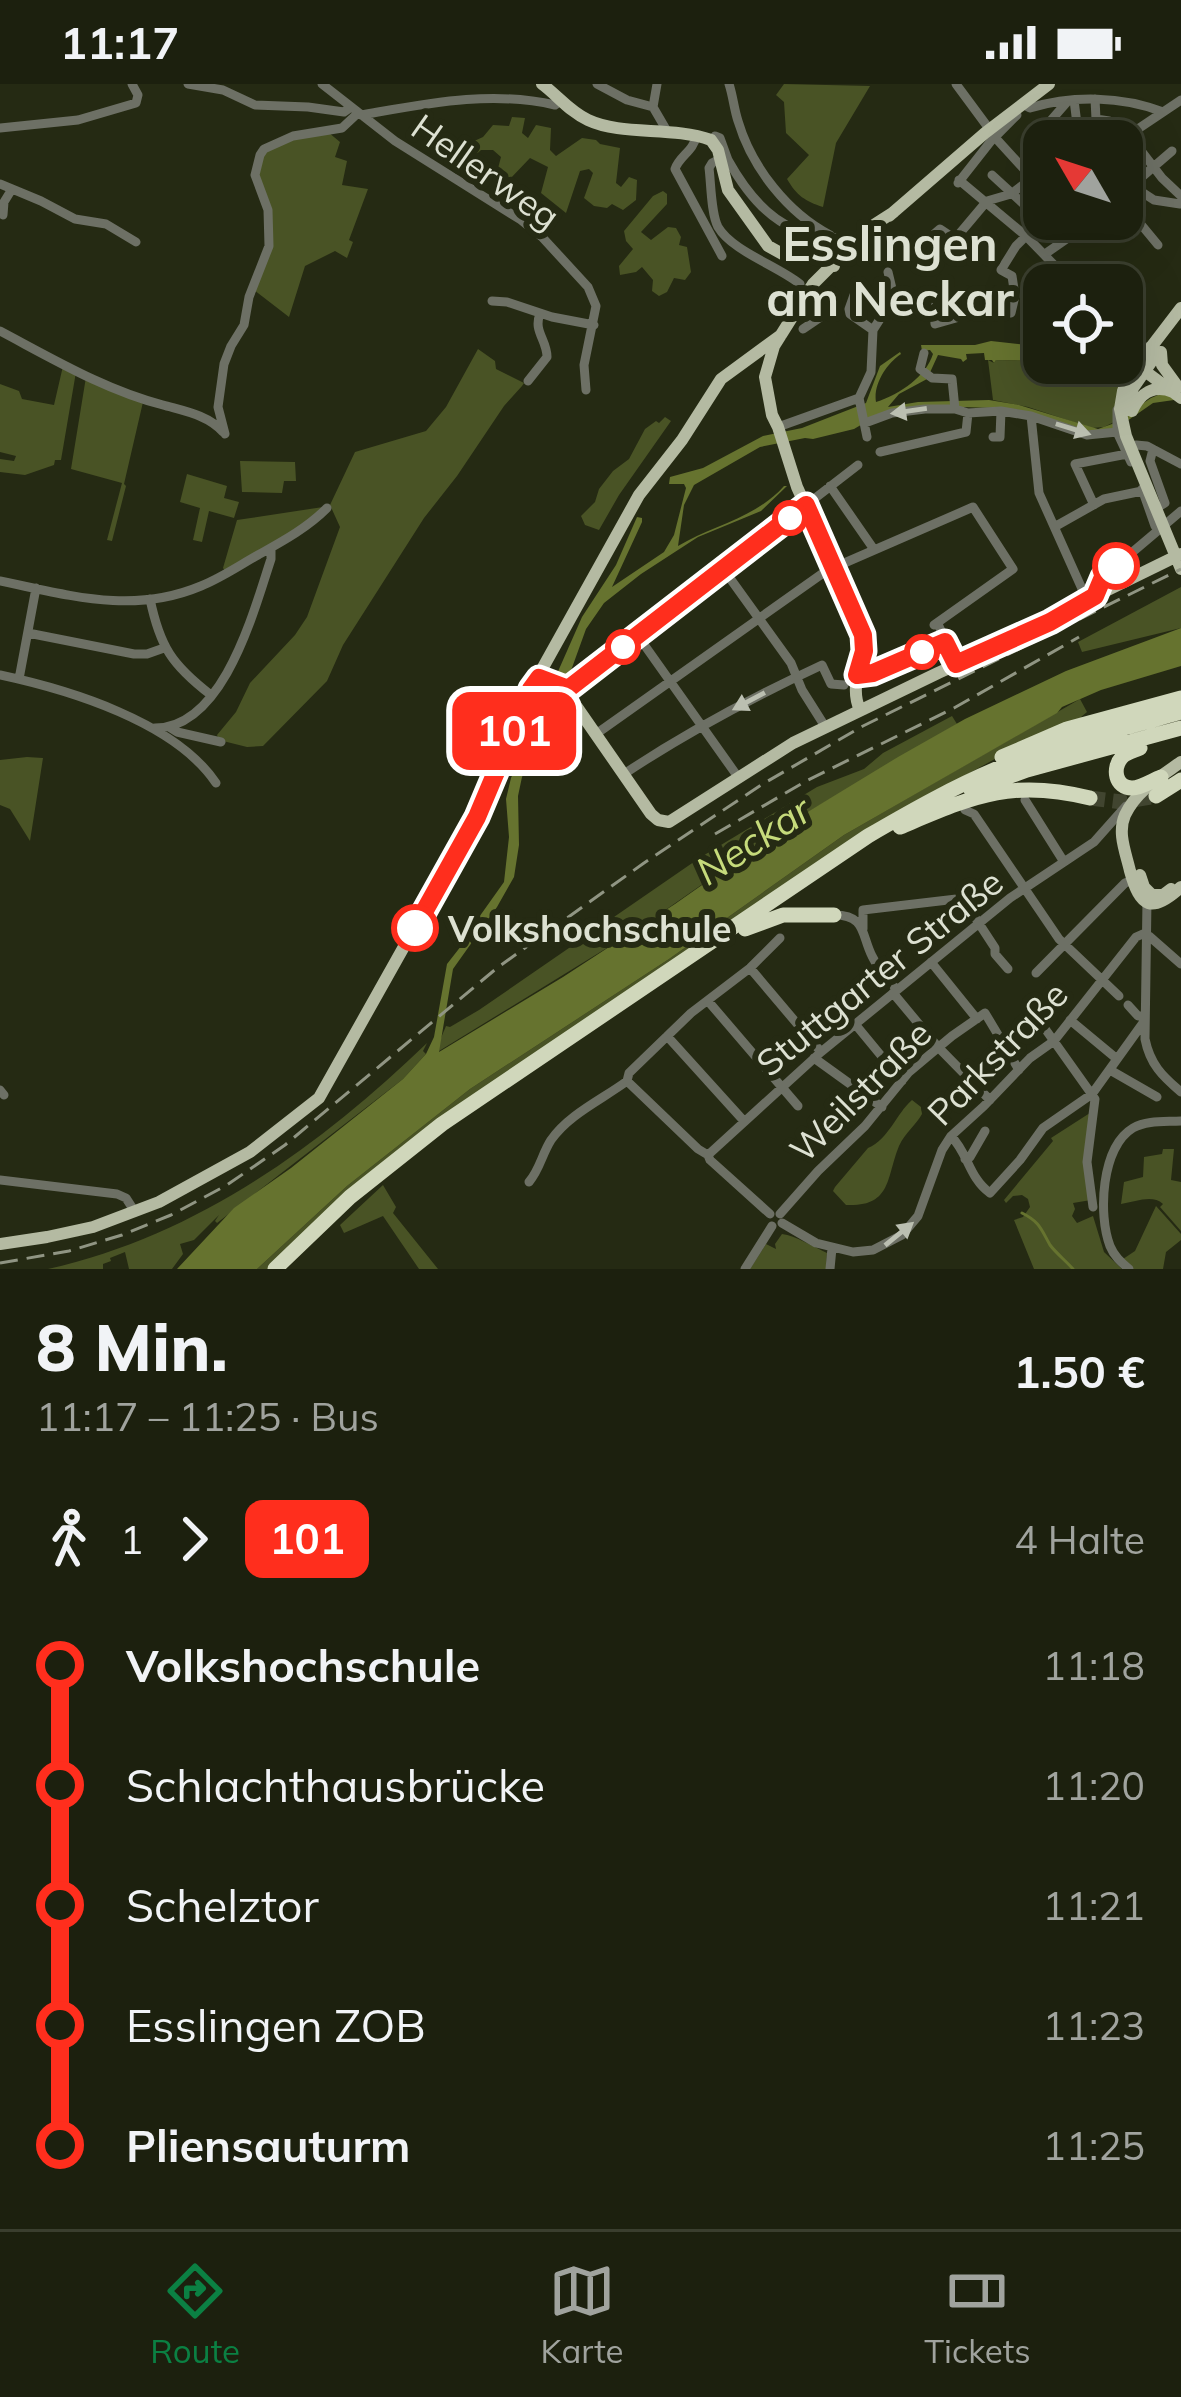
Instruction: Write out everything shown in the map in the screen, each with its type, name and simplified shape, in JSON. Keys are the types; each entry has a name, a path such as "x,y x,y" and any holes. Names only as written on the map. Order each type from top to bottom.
{"highway":[{"path":"286,1269 362,1197 445,1131 959,781 1039,739 1181,698"},
{"path":"275,1269 350,1197 462,1110 829,861 965,782 1019,760 1181,712"},
{"path":"902,820 997,780 1181,732"},
{"path":"1161,777 1130,788 1118,780 1117,766 1130,752 1181,732"},
{"path":"1144,796 1181,779"},
{"path":"902,820 995,791 1043,789 1090,798"},
{"path":"745,929 783,914 834,915"}],"main road":[{"path":"542,84 580,116 602,125 712,141 723,160 723,178 731,197 766,244 817,257 830,267"},
{"path":"860,710 854,693 864,639 772,415 771,363 781,335 830,267 880,219 990,133 1025,119 1052,84"},
{"path":"771,363 830,267"},
{"path":"1037,628 1060,622 1097,598 1166,570 1181,572 1143,470 1134,387 1181,308"},
{"path":"1134,387 1181,320"},
{"path":"781,335 718,383 639,496 546,663 556,684 660,821 676,820 778,751 1181,554 1143,470"},
{"path":"746,362 771,363"},
{"path":"1134,387 1178,392"},
{"path":"1134,387 1146,392 1163,388 1178,392"},
{"path":"0,1247 137,1214 181,1196 309,1107 326,1088 475,822 531,689 556,684"},
{"path":"1146,896 1126,841 1113,828 1161,777 1181,763"},
{"path":"1144,796 1126,841 1138,896 1160,904 1181,883"}],"street":[{"path":"0,128 78,120 135,104 138,98 132,84"},
{"path":"188,84 223,87 257,106 344,112 458,99 555,104 562,100"},
{"name":"Hellerweg","path":"322,84 395,141 537,233 590,290 596,306 584,365 586,391"},
{"path":"596,84 653,107"},
{"path":"658,84 653,107 667,131"},
{"path":"729,84 752,155 784,203 823,232"},
{"path":"956,84 990,133 1023,166"},
{"path":"1025,119 1071,100"},
{"path":"1071,100 1076,120"},
{"path":"1025,119 1030,108 1071,100 1174,108"},
{"path":"1095,100 1096,118 1104,120"},
{"path":"1143,127 1174,108"},
{"path":"214,417 227,354 244,325 249,296 269,246 268,210 256,177 260,155 293,136 341,128 356,112"},
{"path":"990,133 958,182 1023,233"},
{"path":"696,136 675,171 722,256"},
{"path":"1143,172 1176,147"},
{"path":"1143,153 1181,201"},
{"path":"794,228 780,251 761,261 725,235 717,225 712,163 723,160 756,201 794,228 857,243"},
{"path":"992,176 1023,203"},
{"path":"933,235 940,229 963,236 987,201 1011,194 1023,181"},
{"path":"0,184 76,220 106,224 136,242"},
{"path":"3,215 12,189"},
{"path":"1143,192 1156,200 1181,201"},
{"path":"1143,209 1156,200"},
{"path":"1143,227 1158,245"},
{"path":"1010,313 1015,296 1006,273 1023,239"},
{"path":"1030,240 1054,264"},
{"path":"1045,254 1065,240"},
{"path":"780,251 800,284"},
{"path":"867,437 860,402 872,367 873,329 894,297 887,272"},
{"path":"944,290 934,309 935,324 956,318"},
{"path":"854,295 850,314 873,329"},
{"path":"492,301 594,325"},
{"path":"803,328 834,308"},
{"path":"528,381 547,357 537,329 540,314"},
{"path":"0,331 112,389 214,417 226,434"},
{"path":"880,452 966,432 952,379 927,374 920,367 924,353"},
{"path":"865,422 918,409 958,408 1031,416 1088,435 1134,387"},
{"path":"1134,387 1144,445 1181,464"},
{"path":"1094,505 1075,464 1134,387"},
{"path":"1134,387 1142,491 1155,526"},
{"path":"780,434 860,402"},
{"path":"993,437 1000,437 1001,411"},
{"path":"1031,416 1038,490 1097,598"},
{"path":"1150,512 1165,503 1150,462 1153,449"},
{"path":"556,684 638,636 858,465"},
{"path":"830,486 873,548"},
{"path":"1053,521 1104,500 1142,491"},
{"path":"596,734 835,566 973,507 1013,569 936,625 956,664"},
{"path":"0,581 128,603 203,586 309,525 327,508"},
{"path":"1097,598 1103,577 1181,511"},
{"path":"155,728 185,720 227,672 245,634 271,548"},
{"path":"724,570 759,617 826,728"},
{"path":"19,679 36,588"},
{"path":"150,598 164,648 182,672 211,695"},
{"path":"28,634 131,654 164,648"},
{"path":"638,636 738,777"},
{"path":"624,775 702,726 822,665 830,683 844,685"},
{"path":"0,675 58,688 155,728 193,754 216,783"},
{"path":"169,727 221,742"},
{"path":"1024,800 1064,862"},
{"path":"965,811 973,813 1064,945 1119,996"},
{"name":"Stuttgarter Straße","path":"708,1155 975,919 1134,813"},
{"path":"1036,973 1132,880"},
{"path":"990,1100 938,1047 874,960 863,929 863,910 999,894"},
{"path":"1146,896 1146,1047 1158,1072 1181,1092"},
{"path":"963,899 1008,970"},
{"path":"834,915 853,918 863,929"},
{"path":"1145,934 1181,964"},
{"name":"Parkstraße","path":"832,1248 869,1251 905,1233 918,1216 951,1136 1033,1055 1054,1041 1138,935 1145,934"},
{"path":"529,1182 563,1126 627,1081 629,1073 668,1036 779,938"},
{"path":"931,962 981,1016 1019,1070"},
{"path":"750,968 829,1070 882,1107"},
{"path":"708,1001 798,1106"},
{"path":"1128,1005 1143,1020"},
{"name":"Weilstraße","path":"745,1269 776,1219 902,1081 981,1016"},
{"path":"1070,1020 1117,1059"},
{"path":"951,1136 970,1173 988,1193 1043,1128 1092,1094 1143,1020"},
{"path":"1041,1023 1092,1094 1095,1108 1087,1162 1094,1207"},
{"path":"854,1024 902,1081"},
{"path":"668,1036 743,1120"},
{"path":"1110,1070 1157,1097"},
{"path":"627,1081 776,1219 832,1248 830,1269"},
{"path":"1129,1269 1112,1251 1106,1224 1105,1189 1112,1156 1119,1141 1134,1128 1181,1121"},
{"path":"965,1159 985,1131"},
{"path":"0,1180 117,1193 137,1214"}],"shaded area":[{"path":"784,84 870,86 836,143 823,207 802,197 787,179 809,155 786,133 784,102 776,95"},
{"path":"512,117 525,118 522,133 528,138 536,125 551,128 550,150 556,156 582,138 620,148 616,183 621,187 629,177 637,180 636,200 623,210 612,204 594,206 584,198 593,173 589,169 580,171 566,213 541,193 548,167 530,158 509,180 497,172 501,157 493,150 481,150 472,158 467,149 472,142 493,125 509,126"},
{"path":"328,132 340,142 335,157 347,161 342,185 368,189 347,258 335,251 305,266 289,317 254,290 271,243 257,177 263,153 292,138"},
{"path":"663,191 667,204 641,232 651,240 668,227 676,228 679,245 687,247 691,272 685,280 674,278 659,296 642,267 620,275 619,266 633,249 624,231 653,196"},
{"path":"991,341 1023,345 1023,361 994,363 985,360 984,353 966,354 963,362 938,355 927,379 899,394 888,407 989,400 1098,429 1163,393 1181,399 1153,403 1117,428 1098,434 993,408 931,406 876,416 854,429 813,439 760,447 694,485 684,505 678,546 747,514 787,486 761,511 698,537 641,574 604,603 586,629 560,701 522,777 514,877 453,969 439,1052 675,904 796,819 965,719 1066,671 1181,628 1181,666 1062,707 844,835 669,959 470,1089 347,1186 257,1269 177,1269 234,1208 403,1079 426,1054 434,1037 447,964 504,882 511,778 582,617 616,565 637,517 642,522 612,587 664,552 674,535 686,488 669,484 670,477 703,468 763,436 802,428 866,403 880,366 900,352 882,375 876,402 903,389 925,370 933,354 922,351 921,345"},
{"path":"478,349 495,361 496,369 524,383 424,518 343,645 327,681 263,746 219,740 217,735 236,712 250,683 307,617 340,527 330,505 355,452 426,431 446,407"},
{"path":"988,360 1023,361 1023,384 1121,384 1114,422 1104,427 1092,428 993,400"},
{"path":"63,366 76,372 61,460 25,475 0,472 0,459 14,461 16,456 0,452 0,384 19,391 22,399 54,405"},
{"path":"86,377 143,402 112,541 107,540 122,483 71,469"},
{"path":"665,417 671,421 599,530 585,525 581,516 595,502 599,489 629,459 645,429"},
{"path":"240,461 295,462 296,481 284,481 282,493 242,492"},
{"path":"187,474 227,486 224,498 239,502 234,518 209,511 202,542 193,540 200,508 180,502"},
{"path":"323,507 316,517 223,568 237,520"},
{"path":"1181,587 1181,628 1082,652 1078,642"},
{"path":"1080,699 1087,712 1081,717 1086,719 1013,749 937,791 493,1082 269,1269 257,1269 347,1186 470,1089 669,959 844,835"},
{"path":"952,716 957,724 796,819 641,927 439,1051 446,1026 479,1010 701,857 817,787 864,769 883,753"},
{"path":"43,758 30,841 10,809 0,805 0,760"},
{"path":"427,1043 426,1054 403,1079 217,1223 219,1215 194,1240 180,1244 183,1254 172,1269 129,1269 125,1252 110,1258 103,1269 48,1269 155,1234 253,1182 343,1117"},
{"path":"912,1100 922,1114 899,1146 880,1196 846,1205 833,1191 835,1187"},
{"path":"1093,1111 1088,1133 1091,1200 1073,1203 1072,1216 1077,1223 1093,1216 1104,1252 1122,1269 1034,1269 1014,1220 1030,1207 1028,1199 1022,1195 1004,1200 1051,1138"},
{"path":"1163,1149 1174,1149 1171,1180 1181,1182 1181,1231 1159,1201 1121,1204 1124,1182 1143,1177 1144,1157 1162,1154"},
{"path":"383,1185 396,1207 393,1213 438,1269 419,1269 383,1216 344,1233 340,1225"},
{"path":"1156,1206 1181,1240 1166,1252 1163,1269 1133,1269 1123,1259 1135,1251"},
{"path":"782,1234 827,1253 826,1269 750,1269 766,1244 776,1249"}],"waterway":[{"path":"1022,1213 1036,1223 1073,1269"}],"tunnel":[{"path":"1090,798 1122,802 1156,796"}],"railway":[{"path":"0,1263 69,1251 122,1235 227,1185 285,1145 497,968 761,785 863,726 1181,569"},
{"path":"715,834 1079,637"}],"bus line":[{"name":"101","path":"415,928 477,817 539,678 568,689 806,505 863,635 857,675 873,673 945,642 956,664 1095,596 1103,577 1116,566"}],"place":[{"name":"Volkshochschule","path":"415,928"}],"district":[{"name":"Esslingen am Neckar","path":"890,270"}],"water label":[{"name":"Neckar","path":"753,840"}]}
